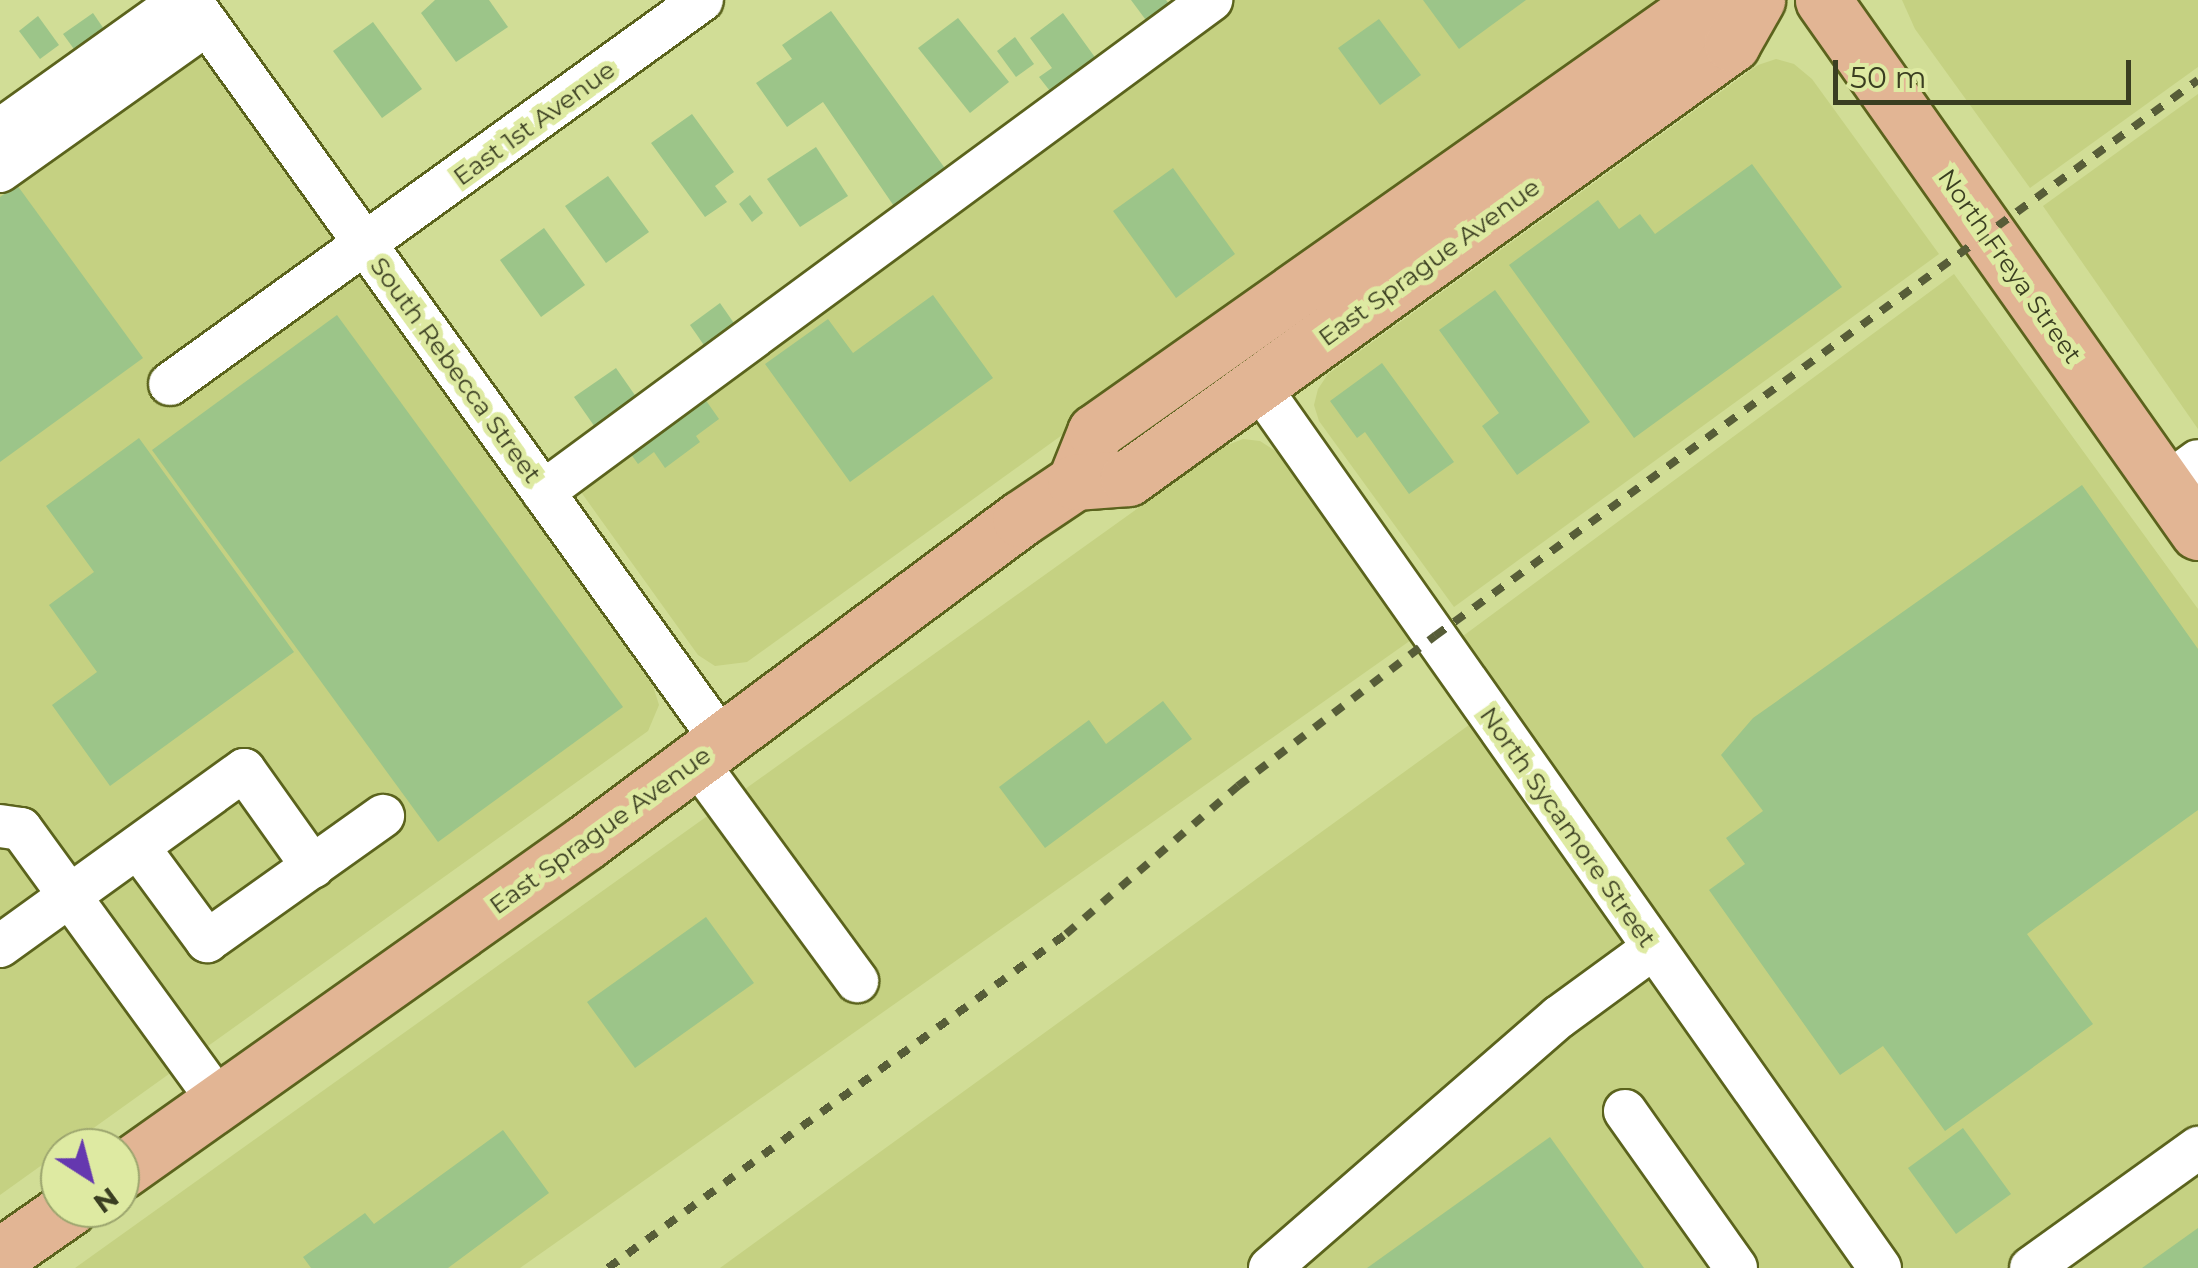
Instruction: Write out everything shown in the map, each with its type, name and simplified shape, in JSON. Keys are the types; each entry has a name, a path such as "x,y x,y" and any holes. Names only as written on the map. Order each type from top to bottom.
{"main road":[{"name":"East Sprague Avenue","path":"140,1158 709,751 1075,482 1096,432 1707,0"},
{"name":"East Sprague Avenue","path":"1075,482 1128,478 1732,44 1757,0"},
{"name":"North Freya Street","path":"1823,0 2181,473 2198,532"},
{"path":"0,1256 40,1228"}],"street":[{"name":"East 1st Avenue","path":"170,384 367,246 702,0"},
{"path":"543,492 1211,0"},
{"name":"South Rebecca Street","path":"193,8 543,492 857,981"},
{"path":"0,130 193,8"},
{"path":"0,172 193,8"},
{"name":"North Sycamore Street","path":"1258,385 1880,1268"},
{"path":"0,946 244,770 313,867"},
{"path":"138,847 206,941 383,816"},
{"path":"0,826 20,828 219,1102"},
{"path":"1270,1268 1559,1018 1652,948"},
{"path":"1625,1111 1736,1268"},
{"path":"2030,1268 2198,1148"}],"shaded area":[{"path":"1202,0 1666,0 747,662 715,666 698,655 563,467"},
{"path":"1902,0 2198,0 2198,67 2030,188 1915,29"},
{"path":"162,2 653,686 659,705 648,731 94,1128 40,1128 40,1166 0,1195 0,119"},
{"path":"1776,59 1794,64 1812,79 1939,254 1454,607 1319,421 1314,405 1318,389 1328,374 1758,65"},
{"path":"2198,94 2198,429 2043,206"},
{"path":"1954,274 2198,609 2198,1268 720,1268 1469,725 1425,664"},
{"path":"1243,439 1260,441 1277,452 1411,640 520,1268 75,1268 131,1228 140,1228 140,1222 1225,446"}],"building":[{"path":"435,0 489,0 508,27 456,62 421,13"},
{"path":"1131,0 1166,0 1177,14 1154,31"},
{"path":"1423,0 1526,0 1459,49"},
{"path":"831,11 952,178 900,215 823,102 787,127 756,83 792,59 782,45"},
{"path":"93,13 108,35 79,56 63,34"},
{"path":"1063,13 1102,67 1057,100 1039,77 1052,68 1030,38"},
{"path":"38,16 59,45 40,59 19,31"},
{"path":"958,18 1009,82 970,113 918,48"},
{"path":"1379,19 1421,75 1380,105 1338,48"},
{"path":"373,22 422,89 382,118 333,51"},
{"path":"1015,37 1034,64 1016,77 997,51"},
{"path":"692,114 734,172 715,186 727,202 705,217 651,143"},
{"path":"816,147 848,196 800,227 767,179"},
{"path":"1752,164 1842,287 1634,438 1509,265 1598,200 1619,229 1640,214 1655,234"},
{"path":"1173,168 1235,254 1176,298 1113,211"},
{"path":"608,176 649,232 606,263 565,206"},
{"path":"17,185 143,358 0,462 0,197"},
{"path":"750,195 763,213 752,222 739,204"},
{"path":"544,228 585,285 541,317 500,260"},
{"path":"1495,290 1590,422 1517,475 1482,426 1499,413 1439,330"},
{"path":"933,295 993,378 850,482 765,364 828,319 853,353"},
{"path":"720,303 738,329 708,351 690,325"},
{"path":"337,315 623,707 438,842 152,450"},
{"path":"1382,363 1454,462 1409,494 1365,432 1357,438 1330,401"},
{"path":"616,368 639,401 597,430 574,397"},
{"path":"700,392 719,419 696,436 700,442 665,468 654,452 638,464 625,446"},
{"path":"139,438 294,652 110,786 52,705 97,672 49,605 94,572 46,506"},
{"path":"2082,485 2198,649 2198,810 2027,934 2093,1024 1945,1131 1883,1046 1840,1075 1709,890 1745,864 1726,838 1763,811 1721,755 1753,718"},
{"path":"1163,701 1192,739 1045,848 999,787 1089,720 1106,744"},
{"path":"706,917 754,983 635,1068 587,1002"},
{"path":"1963,1128 2011,1194 1956,1234 1908,1168"},
{"path":"503,1130 549,1193 448,1268 311,1268 303,1257 365,1213 374,1224"},
{"path":"1550,1137 1644,1268 1367,1268"},
{"path":"2198,1228 2198,1268 2142,1268"}],"railway":[{"path":"608,1268 1066,934 1238,786 1435,636 2198,80"}]}
